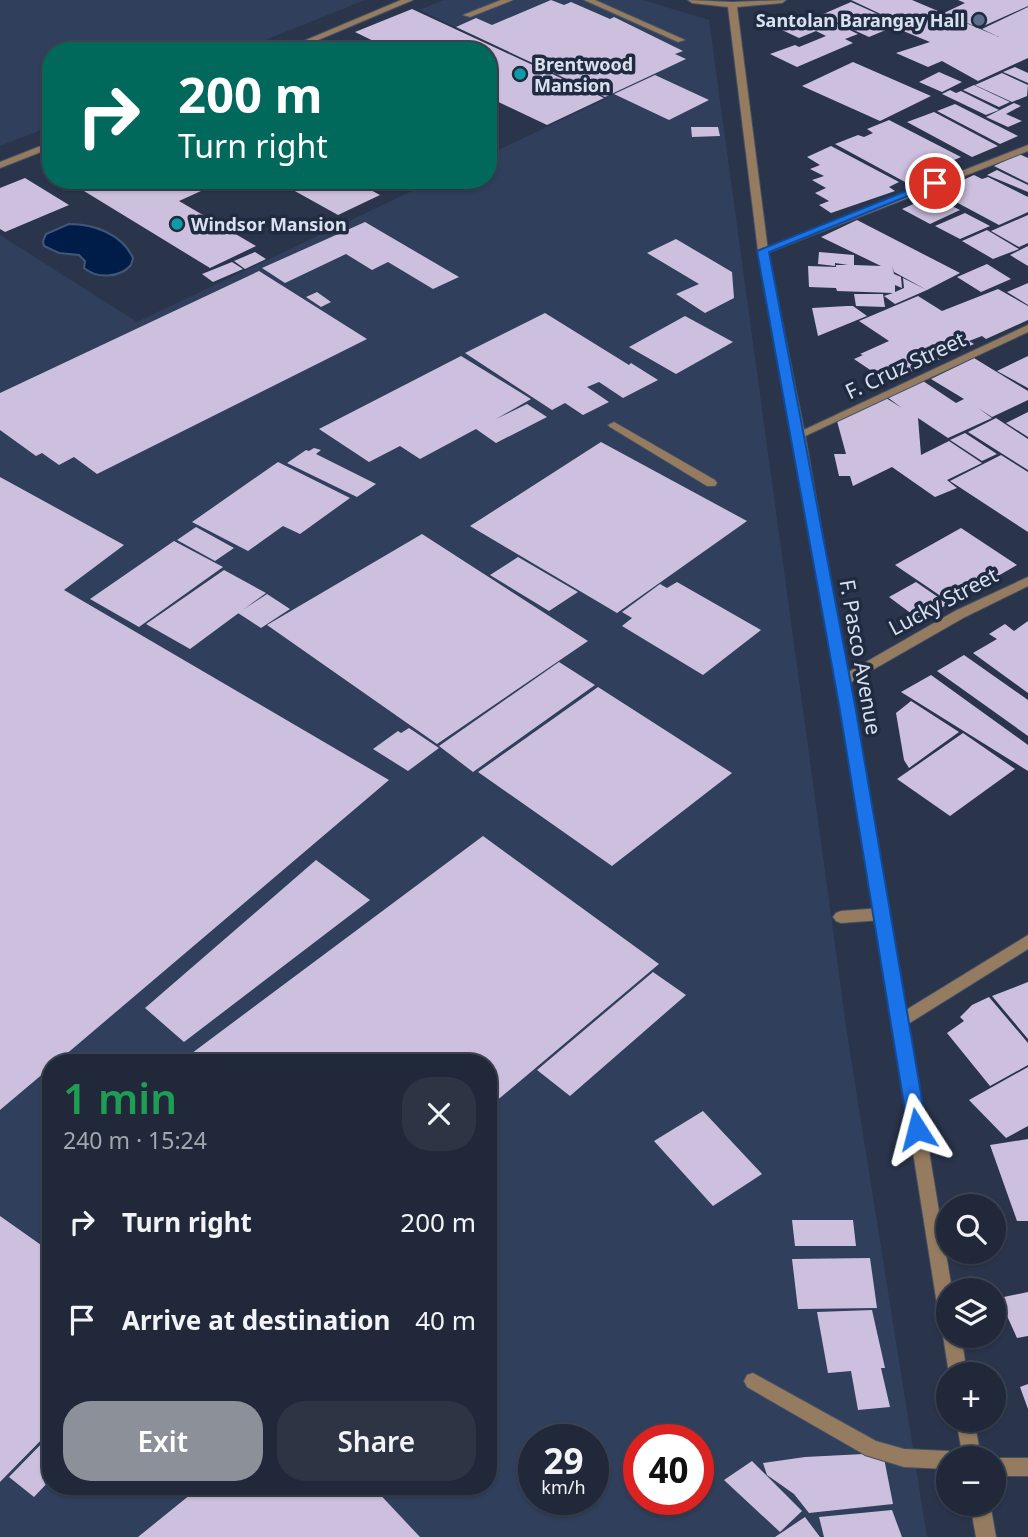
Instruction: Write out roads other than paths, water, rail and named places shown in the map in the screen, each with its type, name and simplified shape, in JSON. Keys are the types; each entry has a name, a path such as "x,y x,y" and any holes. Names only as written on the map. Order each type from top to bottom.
{"street":[{"path":"306,42 409,0"},
{"path":"467,15 509,0"},
{"path":"587,0 681,40"},
{"path":"692,0 732,5 782,0"},
{"name":"F. Pasco Avenue","path":"732,5 763,251 843,681 942,1278"},
{"path":"763,251 1028,148"},
{"path":"0,165 42,149"},
{"name":"F. Cruz Street","path":"799,435 1028,328"},
{"path":"614,425 711,483"},
{"name":"Lucky Street","path":"843,681 960,614 1028,581"},
{"path":"841,917 882,914"},
{"path":"899,1022 1026,946"},
{"path":"753,1381 872,1449 904,1458 936,1459"},
{"path":"1006,1467 1028,1467"},
{"path":"982,1516 986,1537"}],"water":[{"path":"69,224 97,228 115,237 133,258 131,265 115,275 95,274 84,268 85,261 79,255 59,253 44,246 46,234"}],"place":[{"name":"Santolan Barangay Hall","path":"979,20"},
{"name":"Brentwood Mansion","path":"520,74"},
{"name":"Windsor Mansion","path":"177,224"}]}
